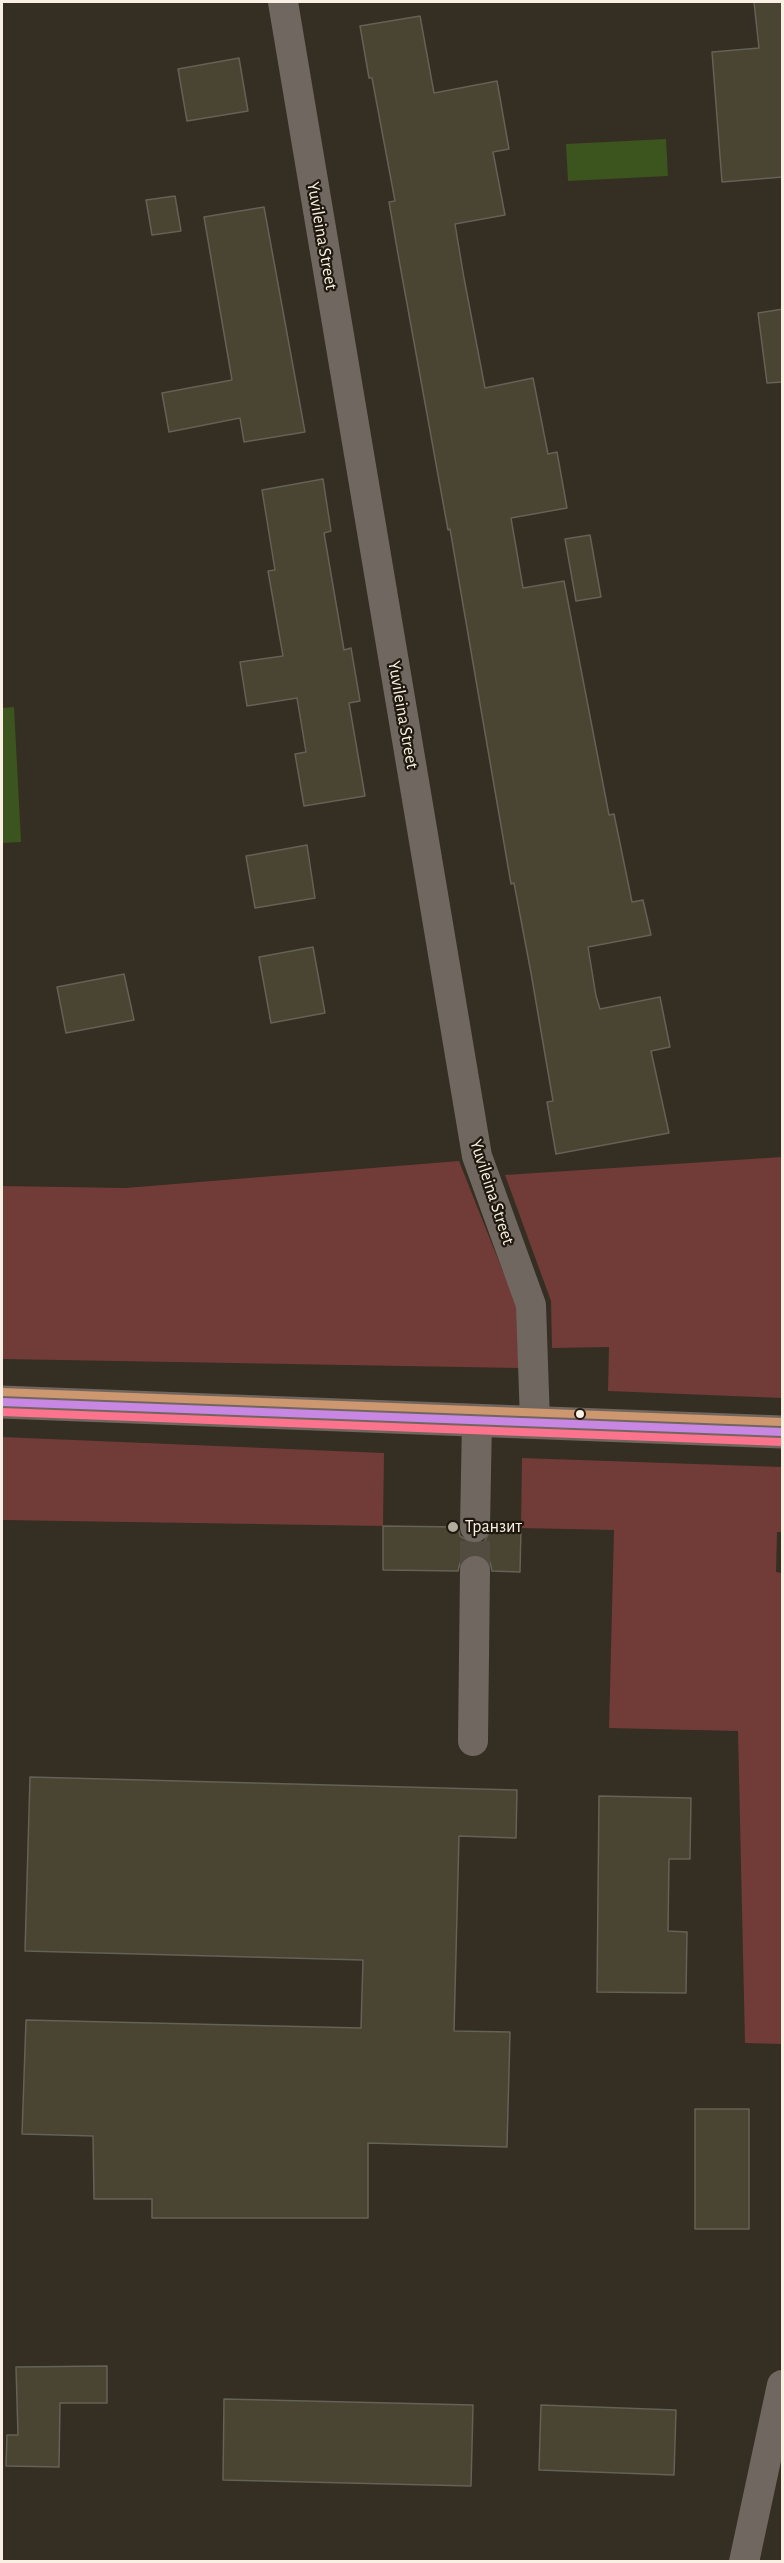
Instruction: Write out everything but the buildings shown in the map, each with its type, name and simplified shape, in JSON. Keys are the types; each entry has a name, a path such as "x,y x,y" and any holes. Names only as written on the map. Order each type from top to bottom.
{"main road":[{"path":"2,1402 783,1432"}],"street":[{"name":"Yuvileina Street","path":"283,2 477,1156 531,1305 535,1422"},
{"path":"475,1527 477,1420"},
{"path":"473,1741 475,1571"},
{"path":"744,2562 783,2385"}],"shaded area":[{"path":"666,139 668,176 568,181 566,144"},
{"path":"14,707 21,842 2,843 2,708"},
{"path":"782,1157 782,1398 608,1391 609,1347 552,1348 551,1301 505,1175"},
{"path":"459,1161 517,1307 519,1368 2,1359 2,1186 125,1188"},
{"path":"2,1437 384,1453 383,1526 2,1520"},
{"path":"522,1458 782,1467 782,1532 777,1532 776,1572 782,1573 782,2044 745,2043 738,1731 609,1728 614,1530 521,1528"}],"tunnel":[{"path":"475,1527 475,1571"}],"transit line":[{"path":"2,1392 782,1422"},
{"path":"2,1402 782,1432"},
{"path":"2,1412 782,1442"}],"place":[{"name":"Транзит","path":"453,1527"}]}
